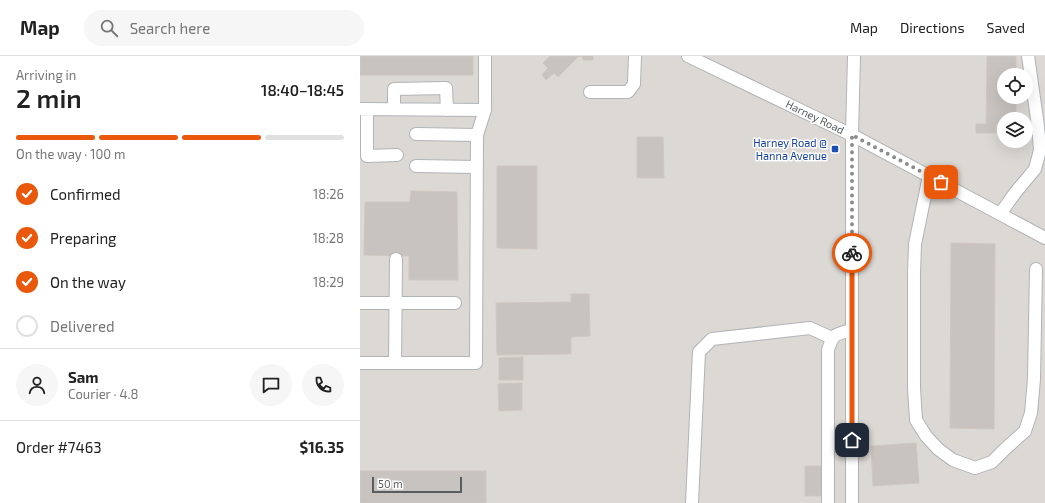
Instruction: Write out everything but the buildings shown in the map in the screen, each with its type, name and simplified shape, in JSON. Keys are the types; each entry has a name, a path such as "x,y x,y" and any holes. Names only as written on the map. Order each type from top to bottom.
{"street":[{"path":"360,363 476,363 477,135 485,110 485,56"},
{"path":"590,92 628,92 634,84 635,56"},
{"path":"852,503 852,135 854,56"},
{"path":"1000,214 1035,169 1040,150 1028,56"},
{"name":"Harney Road","path":"691,57 852,135 1045,238"},
{"path":"394,109 394,89 446,88 447,110"},
{"path":"397,156 367,156 363,109 485,110"},
{"path":"416,134 477,135"},
{"path":"416,166 477,167"},
{"path":"929,176 916,244 914,282 914,388 916,420 926,436 938,449 953,460 975,468 992,462 1025,431 1031,413 1034,379 1036,269"},
{"path":"395,362 396,259"},
{"path":"360,303 455,303"},
{"path":"692,503 698,352 712,339 810,328 832,338"},
{"path":"828,503 828,350 832,338 839,333 852,330"}],"shaded area":[{"path":"360,56 1045,56 1045,503 360,503"}],"way so far":[{"path":"852,253 852,135 941,182"}],"place":[{"name":"Harney Road @ Hanna Avenue","path":"835,149"}],"route":[{"path":"852,253 852,440"}]}
